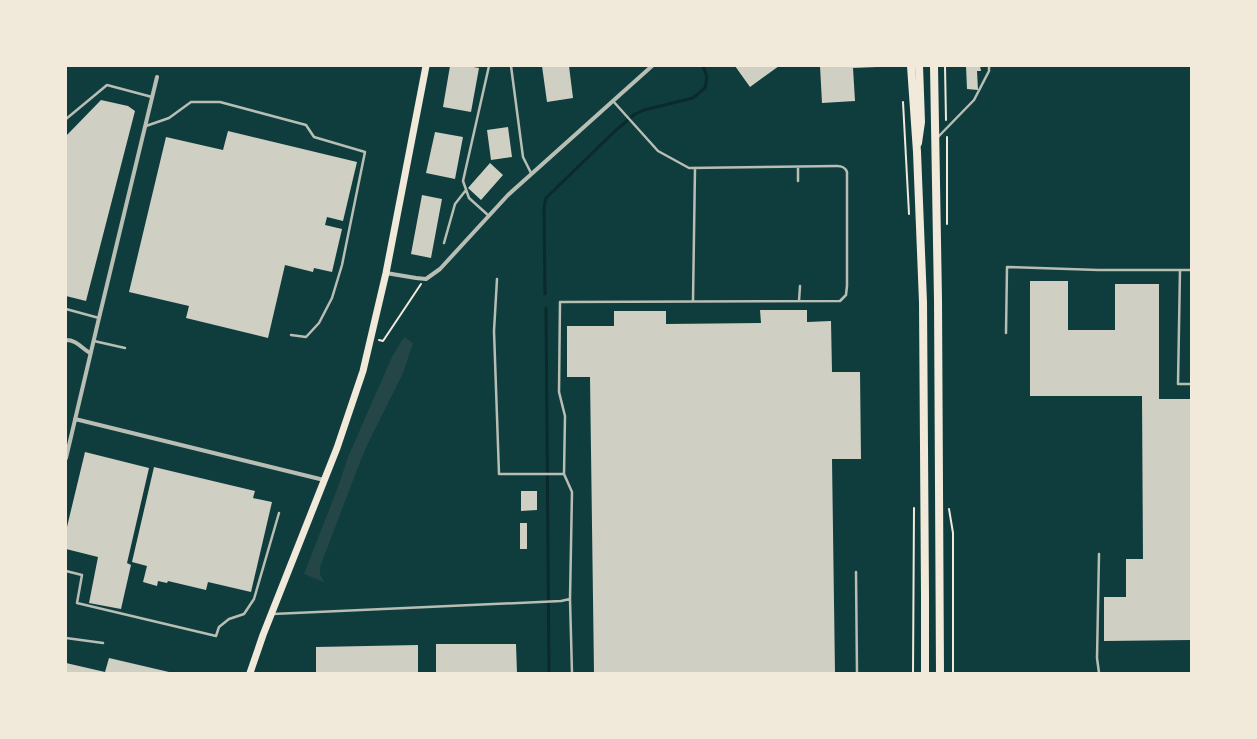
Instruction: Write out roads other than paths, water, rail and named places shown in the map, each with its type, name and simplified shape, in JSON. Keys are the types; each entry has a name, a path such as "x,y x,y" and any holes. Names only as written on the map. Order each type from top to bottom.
{"main road":[{"path":"250,673 364,371 386,273 426,66"},
{"path":"911,66 917,152 923,302 926,594 924,673"},
{"path":"917,152 921,122 919,66"},
{"path":"934,66 938,300 940,673"}],"street":[{"path":"386,273 426,279 440,269 490,217 508,195 652,66"},
{"path":"66,458 98,318 157,77"},
{"path":"66,340 79,343 84,350 90,353"},
{"path":"74,419 324,480"}],"lane":[{"path":"488,66 463,181 469,198 490,217"},
{"path":"511,66 523,157 532,174"},
{"path":"936,138 974,100 989,71 989,66"},
{"path":"66,119 107,84 152,98"},
{"path":"572,673 570,600 572,492 564,474 566,416 559,392 560,302 840,301 846,295 847,286 846,168 842,166 688,168 658,151 613,101"},
{"path":"145,126 169,118 191,102 220,102 306,125 314,137 365,152 342,264 332,298 319,323 306,337 291,335"},
{"path":"798,167 798,181"},
{"path":"694,301 695,168"},
{"path":"444,243 455,204 466,190"},
{"path":"1006,333 1008,267 1098,270 1191,270"},
{"path":"1180,270 1178,384 1191,384"},
{"path":"497,279 494,331 499,474 564,474"},
{"path":"799,301 800,286"},
{"path":"66,309 98,318"},
{"path":"93,341 125,348"},
{"path":"66,571 82,575 77,603 216,636 219,628 229,619 244,614 254,599 279,513"},
{"path":"1098,673 1099,554"},
{"path":"856,572 857,673"},
{"path":"271,614 555,602 570,600"},
{"path":"66,638 103,643"}],"waterway":[{"path":"545,294 544,208 546,198 615,131 635,114 644,110 693,98 705,88 707,77 703,66"},
{"path":"546,308 549,673"}]}
